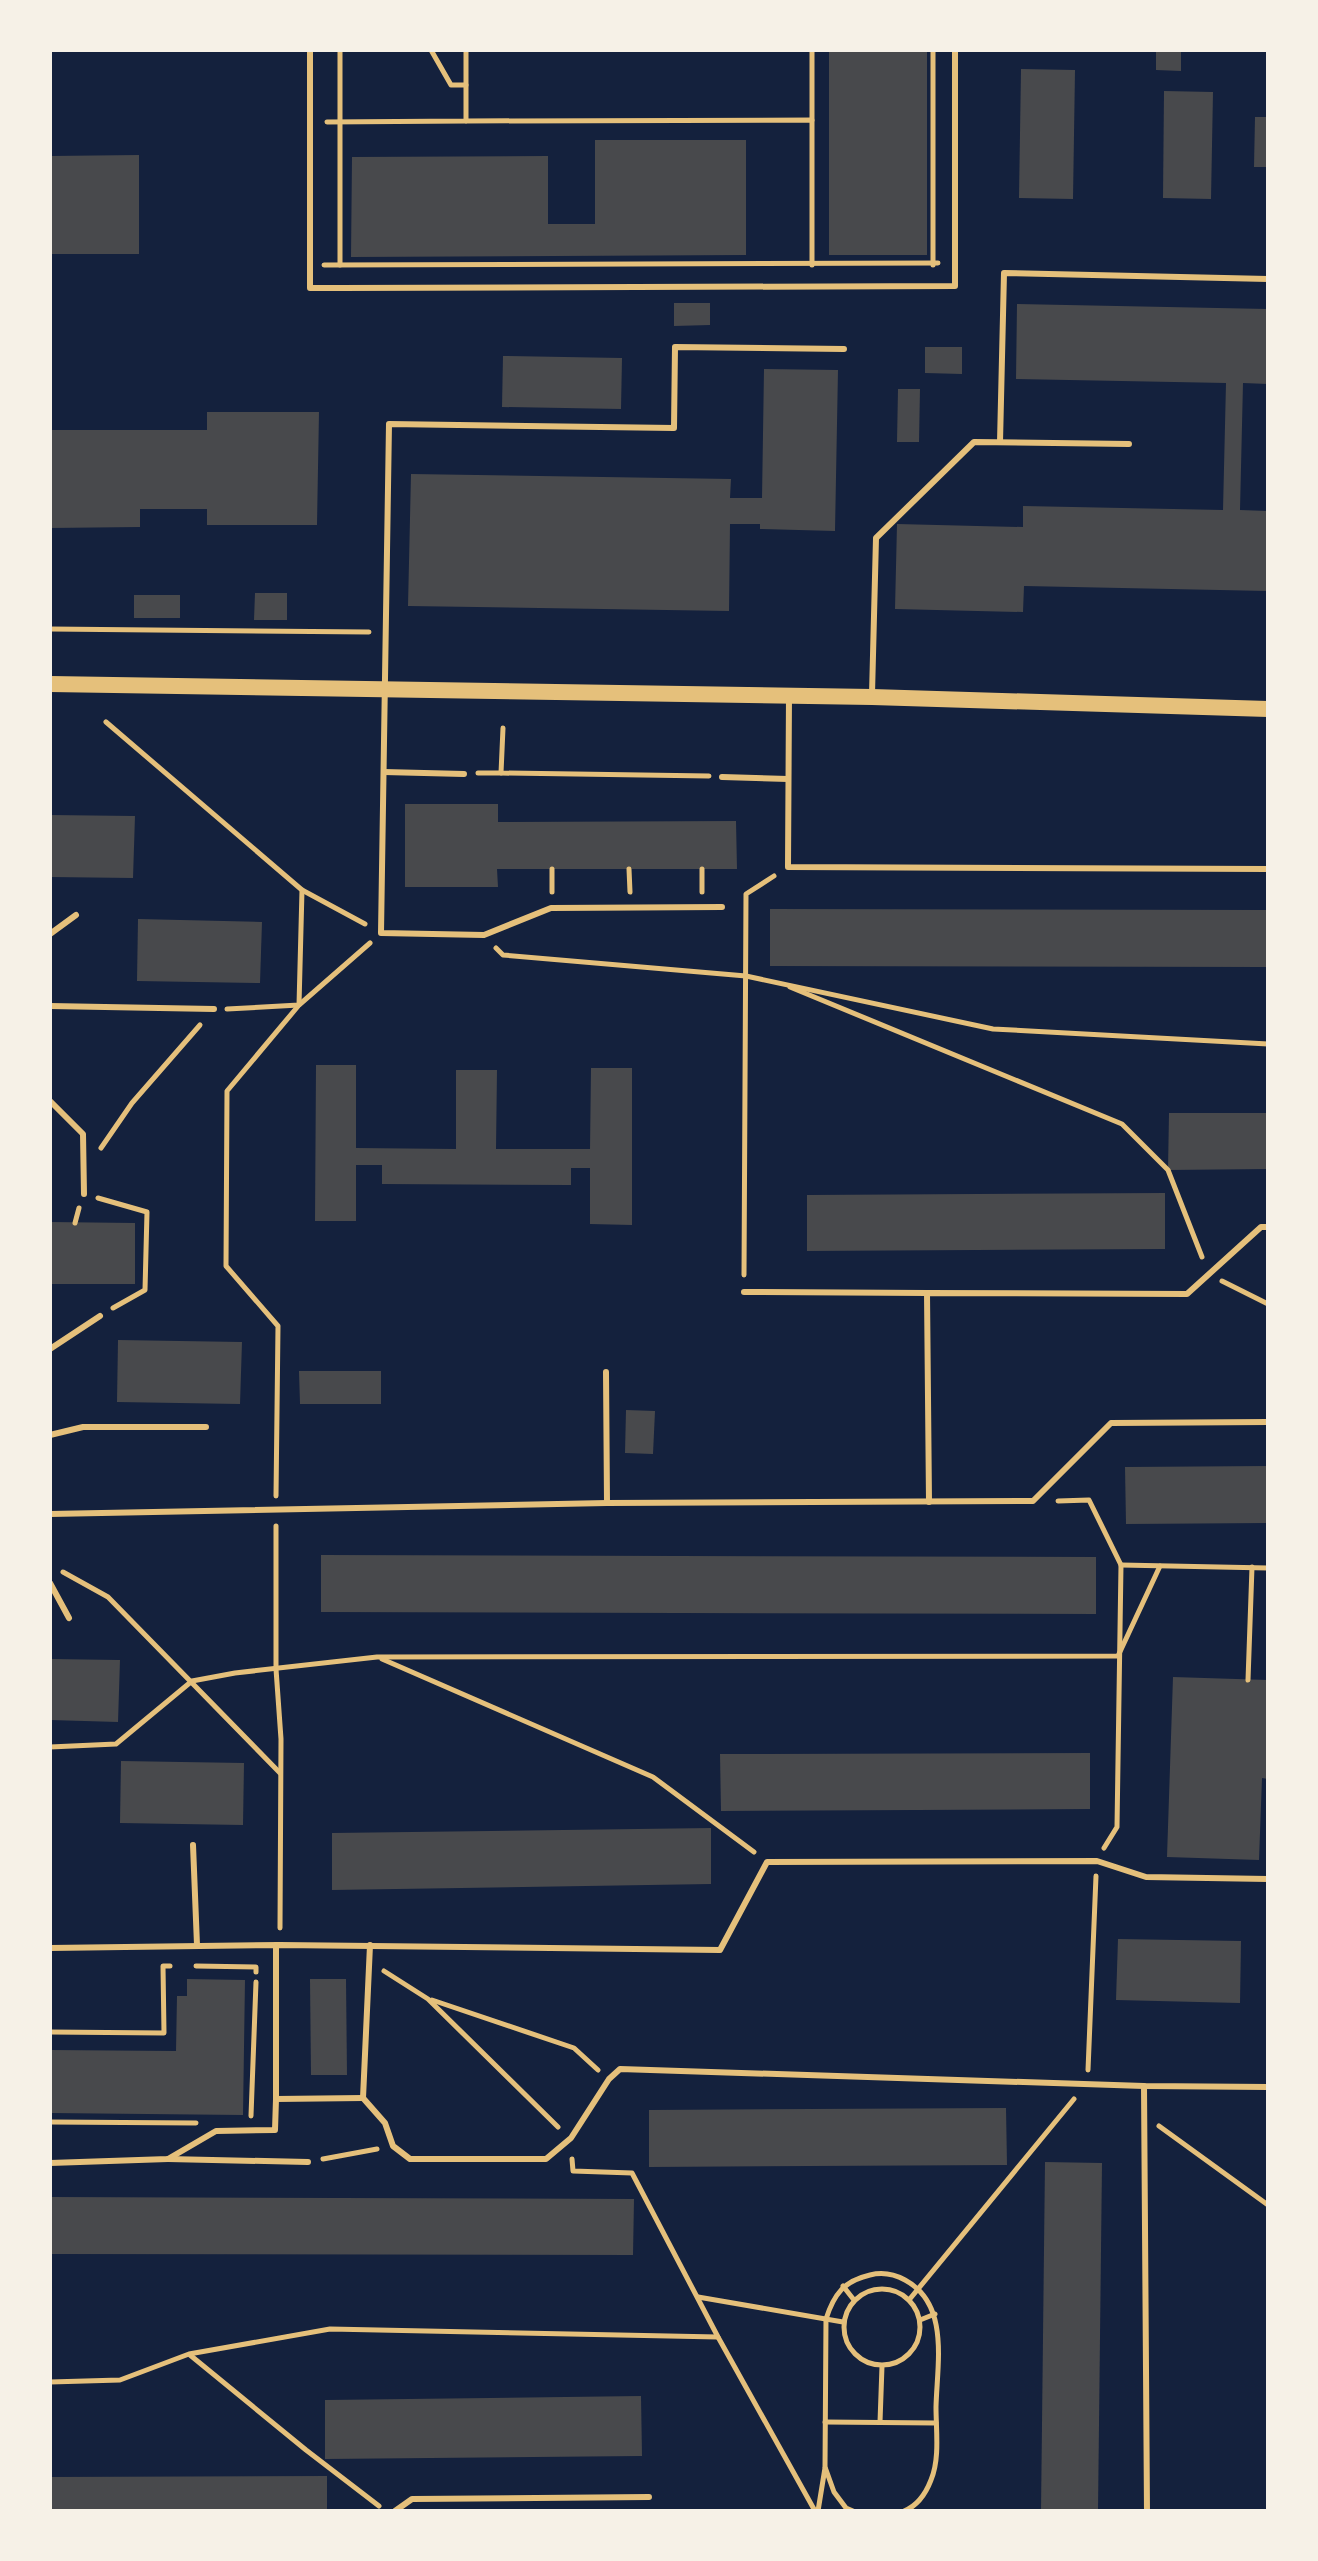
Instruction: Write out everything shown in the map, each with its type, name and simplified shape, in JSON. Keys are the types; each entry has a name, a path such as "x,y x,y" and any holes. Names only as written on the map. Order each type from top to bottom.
{"main road":[{"path":"50,684 872,697 1268,709"}],"lane":[{"path":"310,50 310,288 340,288 955,286 955,50"},
{"path":"1000,442 1004,273 1268,279"},
{"path":"722,907 551,908 484,935 381,933 389,424 674,428 675,347 844,349"},
{"path":"872,697 876,538 974,442 1129,444"},
{"path":"789,696 788,867 1268,869"},
{"path":"384,772 464,774"},
{"path":"722,777 788,779"},
{"path":"50,934 76,915"},
{"path":"50,1006 214,1009"},
{"path":"50,1101 83,1134 84,1194"},
{"path":"744,1292 1187,1294 1261,1227 1268,1227"},
{"path":"927,1293 929,1502"},
{"path":"50,1349 100,1316"},
{"path":"606,1372 607,1503"},
{"path":"50,1514 607,1503 1033,1501 1111,1423 1268,1422"},
{"path":"50,1435 83,1427 206,1427"},
{"path":"50,1583 69,1618"},
{"path":"193,1845 197,1945"},
{"path":"50,1948 370,1945 720,1950 767,1862 1097,1861 1146,1877 1268,1879"},
{"path":"168,2159 216,2131 275,2130 278,1945"},
{"path":"370,1945 363,2098 385,2123 393,2146 410,2159 546,2159 571,2138 609,2079 620,2069 1144,2086 1268,2087"},
{"path":"1144,2086 1147,2511"},
{"path":"276,2099 363,2098"},
{"path":"50,2163 168,2159 308,2162"},
{"path":"395,2511 412,2499 649,2497"}],"path":[{"path":"340,50 340,288"},
{"path":"431,50 451,85 466,85"},
{"path":"466,50 466,121"},
{"path":"812,50 812,286"},
{"path":"933,50 933,286"},
{"path":"310,122 812,120"},
{"path":"310,265 955,262"},
{"path":"50,629 370,632 385,638"},
{"path":"106,722 302,890 381,933 299,1005 227,1091 226,1266 278,1326 276,1669 281,1774 278,1945"},
{"path":"503,728 501,773 722,777"},
{"path":"744,1292 746,894 788,867"},
{"path":"299,1005 302,890"},
{"path":"484,935 503,955 746,976 993,1029 1268,1044"},
{"path":"778,982 1122,1124 1168,1170 1208,1275 1268,1304"},
{"path":"84,1171 132,1103 214,1009 299,1005"},
{"path":"75,1223 84,1194 147,1212 145,1290 100,1316"},
{"path":"909,2300 1087,2084 1097,1861 1117,1827 1121,1565 1089,1500 1033,1501"},
{"path":"1121,1565 1268,1568"},
{"path":"1118,1656 1160,1566"},
{"path":"1248,1680 1252,1567"},
{"path":"62,1571 108,1597 281,1774"},
{"path":"50,1747 116,1744 192,1681 377,1657 1118,1656"},
{"path":"377,1657 653,1777 767,1862"},
{"path":"369,1962 428,1999 571,2138 573,2171 632,2173 718,2337 816,2511"},
{"path":"50,2032 164,2033 163,1966 175,1966"},
{"path":"186,1966 256,1967 251,2123"},
{"path":"428,1999 574,2048 609,2079"},
{"path":"1145,2115 1268,2205"},
{"path":"50,2122 205,2123"},
{"path":"308,2162 393,2146"},
{"path":"879,2273 880,2288"},
{"path":"816,2511 825,2467 826,2319 832,2301 843,2286 858,2278 879,2273 898,2276 918,2286 929,2299 938,2330 932,2477 922,2496 907,2510"},
{"path":"843,2286 854,2300"},
{"path":"880,2288 896,2291 909,2300 920,2320 919,2336 912,2351 899,2362 882,2366 866,2363 853,2353 844,2338 843,2322 854,2300 866,2291 880,2288"},
{"path":"697,2297 843,2322"},
{"path":"920,2320 935,2314"},
{"path":"50,2382 120,2380 189,2354 330,2329 718,2337"},
{"path":"189,2354 306,2450 387,2511"},
{"path":"880,2422 882,2366"},
{"path":"825,2422 936,2423"},
{"path":"825,2467 834,2492 846,2508 853,2511"}],"building":[{"path":"829,50 927,50 927,255 829,255"},
{"path":"1156,50 1181,50 1181,71 1156,70"},
{"path":"1021,69 1075,70 1073,199 1019,198"},
{"path":"1164,91 1213,92 1211,199 1163,198"},
{"path":"1255,117 1268,117 1268,167 1254,167"},
{"path":"595,140 746,140 746,255 351,257 352,157 548,156 548,224 595,224"},
{"path":"139,155 139,254 50,254 50,156"},
{"path":"674,303 710,303 710,325 674,326"},
{"path":"1017,304 1268,309 1268,384 1243,383 1240,510 1268,511 1268,591 1024,586 1023,612 895,609 897,524 1023,527 1023,506 1223,510 1226,383 1016,379"},
{"path":"925,347 962,347 962,374 925,373"},
{"path":"503,356 622,358 621,409 502,407"},
{"path":"764,369 838,370 835,531 760,529 760,524 730,524 729,611 408,606 411,474 731,479 730,498 762,498"},
{"path":"898,389 920,389 919,442 897,442"},
{"path":"207,412 319,412 317,525 207,525 207,509 140,509 140,527 50,528 50,430 207,430"},
{"path":"255,593 287,593 287,620 254,620"},
{"path":"134,595 180,595 180,618 134,618"},
{"path":"405,804 498,804 498,822 736,821 737,869 497,869 498,887 405,887"},
{"path":"50,815 135,816 133,878 50,877"},
{"path":"770,909 1268,910 1268,967 770,966"},
{"path":"138,919 262,922 260,983 137,981"},
{"path":"316,1065 356,1065 356,1148 456,1149 456,1070 497,1070 496,1149 590,1149 591,1068 632,1068 632,1225 590,1224 590,1168 571,1168 571,1185 382,1184 382,1165 356,1165 356,1221 315,1221"},
{"path":"1169,1113 1268,1113 1268,1169 1168,1170"},
{"path":"1165,1193 1165,1249 807,1251 807,1195"},
{"path":"50,1222 135,1223 135,1284 50,1284"},
{"path":"118,1340 242,1342 240,1404 117,1402"},
{"path":"299,1371 381,1371 381,1404 300,1404"},
{"path":"626,1410 655,1411 653,1454 625,1453"},
{"path":"1268,1466 1268,1523 1126,1524 1125,1467"},
{"path":"321,1555 1096,1557 1096,1614 321,1612"},
{"path":"50,1659 120,1660 118,1722 50,1720"},
{"path":"1173,1677 1268,1680 1268,1779 1262,1778 1259,1860 1167,1857"},
{"path":"1090,1753 1090,1809 721,1811 720,1754"},
{"path":"121,1761 244,1763 243,1825 120,1823"},
{"path":"711,1828 711,1884 332,1890 332,1833"},
{"path":"1118,1939 1241,1941 1240,2003 1116,2000"},
{"path":"187,1979 245,1980 243,2115 50,2113 50,2050 176,2051 177,1996 187,1996"},
{"path":"310,1979 346,1979 347,2075 311,2075"},
{"path":"1006,2108 1007,2165 649,2167 649,2110"},
{"path":"1045,2162 1102,2163 1098,2511 1041,2511"},
{"path":"50,2197 634,2199 633,2255 50,2254"},
{"path":"641,2396 642,2456 325,2459 325,2400"},
{"path":"327,2476 327,2511 50,2511 50,2477"}]}
